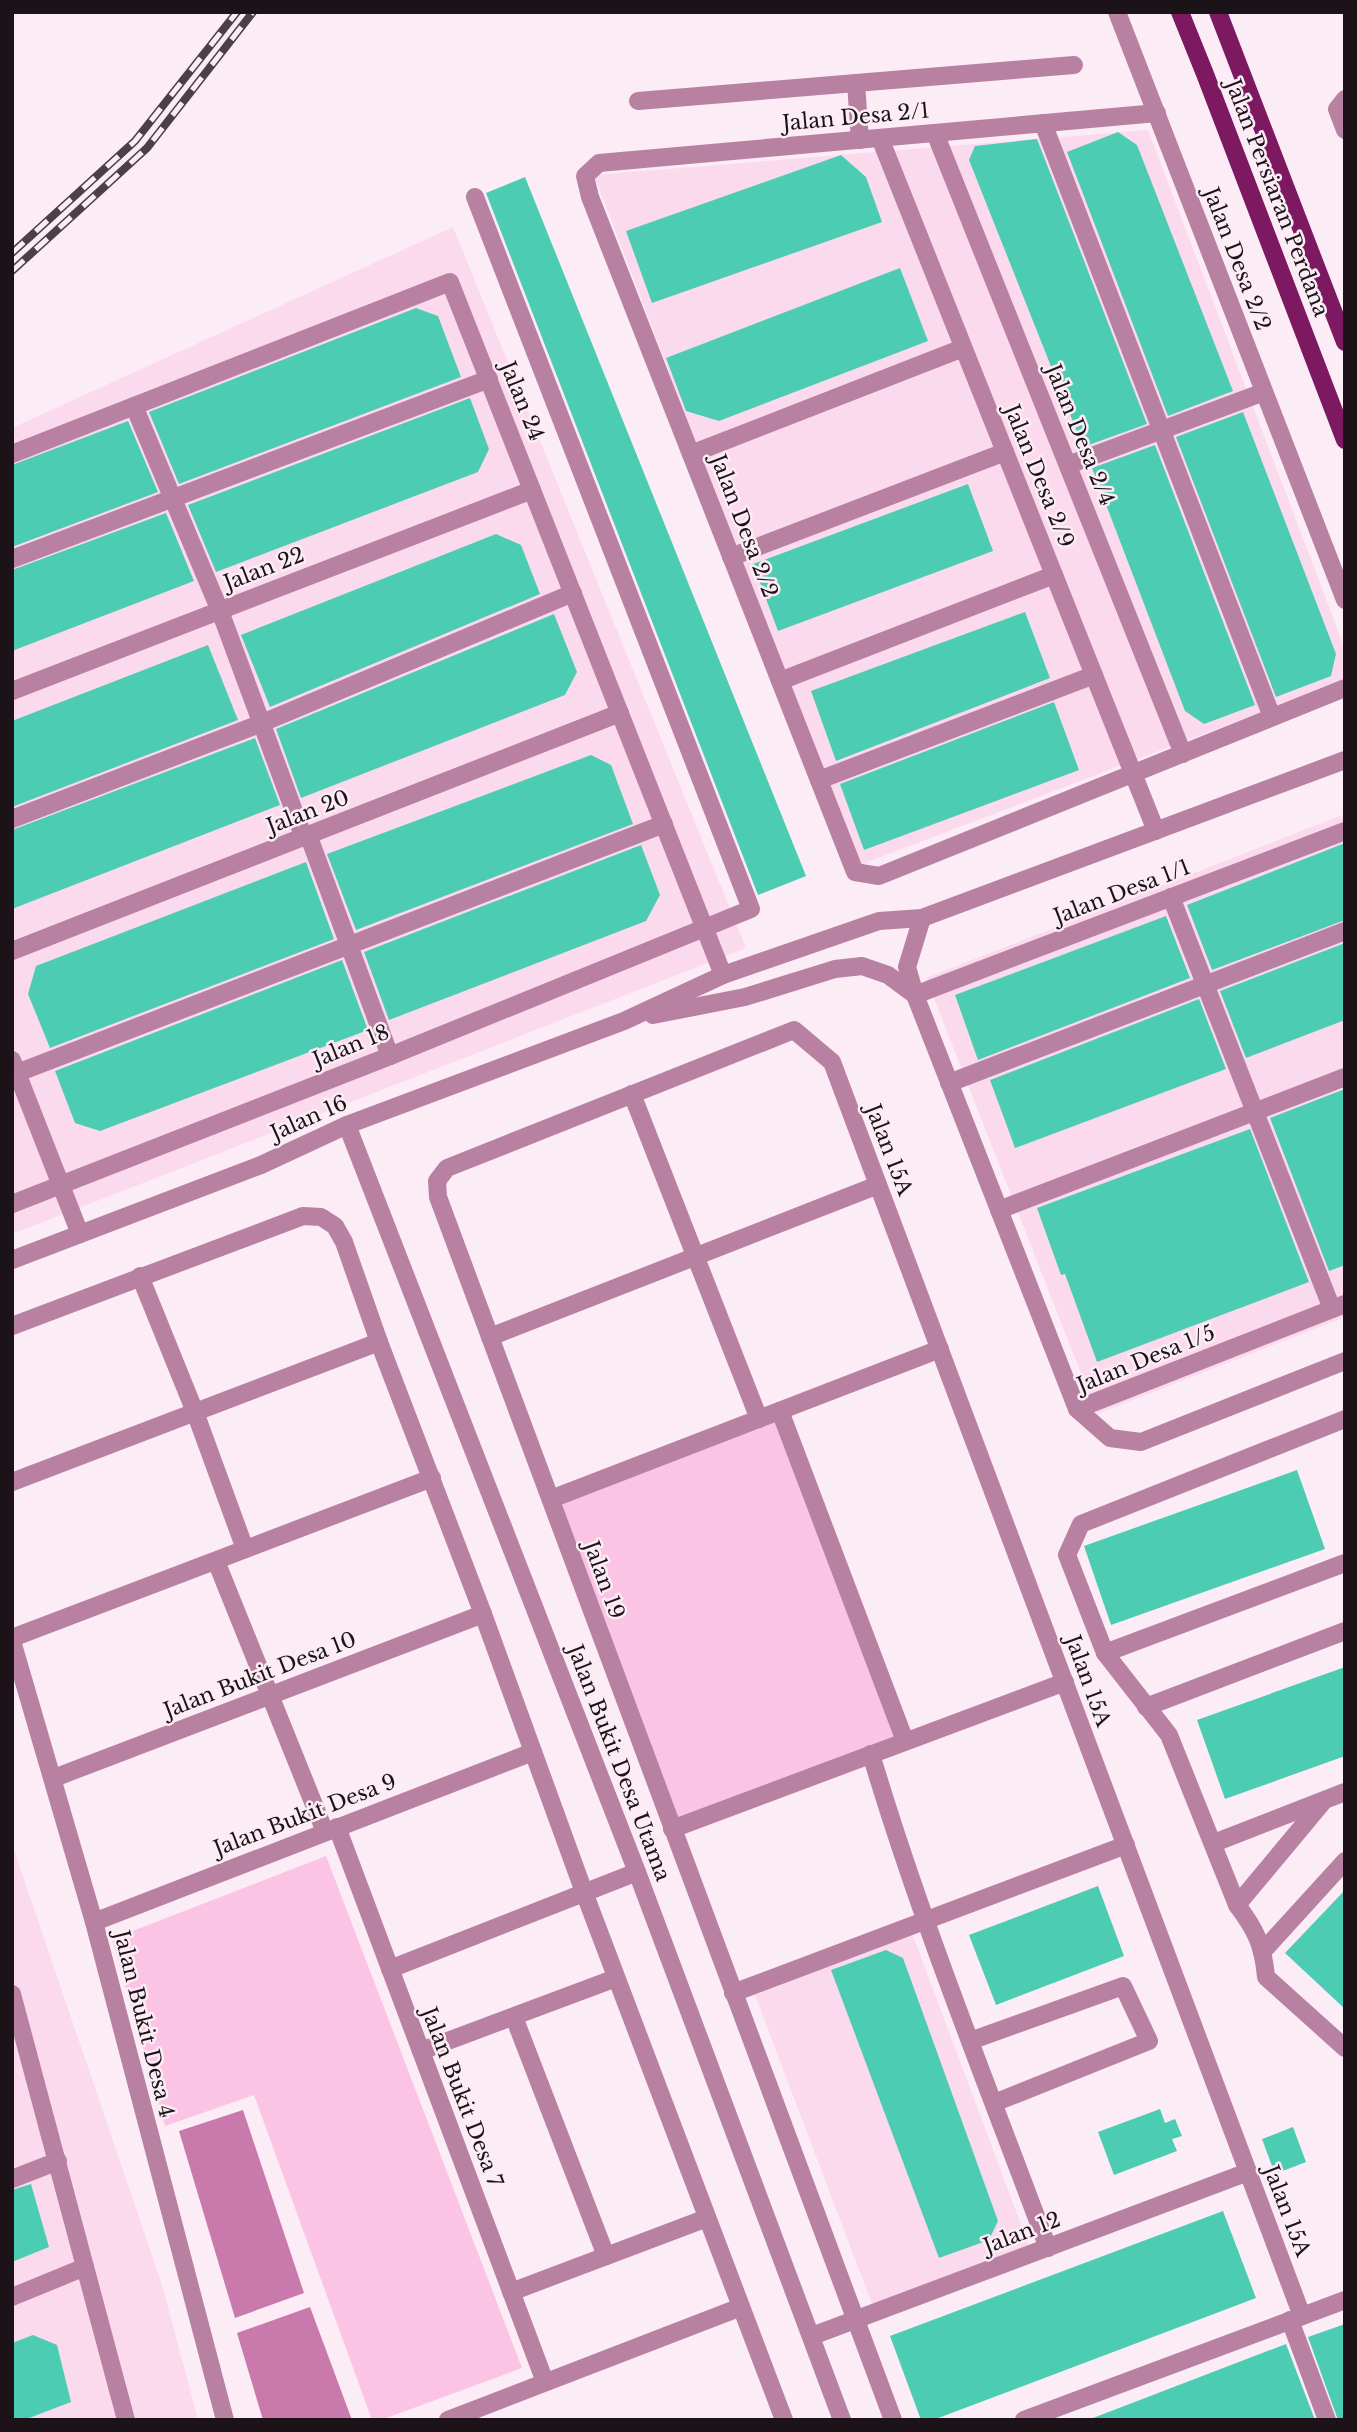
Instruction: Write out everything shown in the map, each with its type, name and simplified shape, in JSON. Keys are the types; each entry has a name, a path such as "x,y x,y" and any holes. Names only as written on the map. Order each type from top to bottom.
{"main road":[{"name":"Jalan Persiaran Perdana","path":"1180,12 1345,440"},
{"name":"Jalan Persiaran Perdana","path":"1218,12 1345,342"}],"street":[{"name":"Jalan Desa 2/2","path":"1117,12 1345,600"},
{"path":"638,101 1074,65"},
{"path":"856,83 860,140"},
{"path":"1345,99 1337,109 1345,130"},
{"name":"Jalan Desa 2/1","path":"590,197 585,176 599,163 1157,113"},
{"path":"1043,123 1272,717"},
{"name":"Jalan Desa 2/4","path":"935,133 1183,754"},
{"name":"Jalan Desa 2/9","path":"880,138 1156,831"},
{"name":"Jalan 18","path":"12,1204 390,1056 751,909 475,197"},
{"name":"Jalan Desa 2/2","path":"590,197 855,872 879,876 1133,774"},
{"name":"Jalan 24","path":"12,454 450,282 723,975"},
{"path":"691,454 963,348"},
{"path":"12,559 489,379"},
{"path":"1068,465 1264,392"},
{"path":"135,406 220,611 390,1056"},
{"path":"731,557 1005,452"},
{"name":"Jalan 22","path":"12,691 532,489"},
{"path":"780,681 1054,575"},
{"path":"12,819 261,723 573,593"},
{"path":"819,780 1094,676"},
{"path":"1133,774 1345,688"},
{"name":"Jalan 20","path":"12,951 620,713"},
{"name":"Jalan 16","path":"12,1260 261,1165 347,1125 624,1021 723,975 879,920 922,918 1345,760"},
{"path":"80,1234 14,1070 349,947 664,824"},
{"name":"Jalan Desa 1/1","path":"915,995 1345,831"},
{"path":"1171,897 1255,1112 1338,1307"},
{"path":"922,918 907,967 915,995 1077,1409"},
{"path":"949,1083 1205,983 1345,932"},
{"name":"Jalan 16","path":"624,1021 745,997 835,969 862,966 888,975 915,995"},
{"name":"Jalan 15A","path":"632,1094 794,1030 832,1062 1248,2172 1327,2420"},
{"path":"999,1210 1345,1077"},
{"path":"632,1094 759,1419"},
{"name":"Jalan 19","path":"632,1094 447,1168 437,1181 438,1196 855,2320"},
{"name":"Jalan Bukit Desa Utama","path":"347,1125 637,1872 842,2420"},
{"path":"490,1337 878,1185"},
{"path":"12,1326 303,1216 321,1217 335,1226 344,1242 616,1978 784,2420"},
{"path":"140,1276 195,1412 245,1549"},
{"name":"Jalan Desa 1/5","path":"1338,1307 1077,1409 1110,1438 1140,1442 1345,1362"},
{"path":"12,1482 379,1342"},
{"path":"551,1499 940,1349"},
{"path":"780,1411 905,1741"},
{"path":"1343,1424 1081,1524 1067,1555 1105,1653 1169,1735 1237,1905 1253,1927 1263,1951 1266,1977 1345,2048"},
{"path":"12,1639 432,1478"},
{"name":"Jalan Bukit Desa 7","path":"216,1561 270,1695 390,1969 545,2382"},
{"path":"1105,1653 1345,1563"},
{"name":"Jalan Bukit Desa 10","path":"54,1778 483,1614"},
{"path":"1146,1707 1345,1631"},
{"name":"Jalan Bukit Desa 4","path":"12,1639 94,1922 225,2420"},
{"path":"671,1829 1065,1682"},
{"name":"Jalan Bukit Desa 9","path":"94,1922 533,1752"},
{"path":"871,1754 899,1848 1048,2248"},
{"path":"1214,1843 1345,1792"},
{"path":"1237,1905 1324,1800"},
{"path":"733,1993 1126,1845"},
{"path":"1263,1951 1345,1861"},
{"path":"390,1969 637,1872"},
{"path":"421,2051 616,1978"},
{"path":"970,2042 1123,1986 1149,2041 994,2104"},
{"path":"12,1994 18,2041 58,2161 126,2420"},
{"path":"514,2017 606,2256"},
{"path":"12,2179 58,2161"},
{"name":"Jalan 12","path":"812,2336 1248,2172"},
{"path":"511,2292 707,2218"},
{"path":"12,2297 85,2267"},
{"path":"1024,2420 1049,2415 1345,2300"},
{"path":"448,2420 741,2307"},
{"path":"855,2320 892,2420"}],"shaded area":[{"path":"1148,130 1345,649 1345,674 1340,682 857,866 594,175"},
{"path":"453,227 746,948 12,1234 12,428"},
{"path":"1345,814 1345,1317 1097,1414 926,978"},
{"path":"780,1411 905,1741 672,1829 551,1499"},
{"path":"12,1844 163,2288 198,2420 12,2420"},
{"path":"326,1856 522,2368 381,2420 372,2420 254,2095 165,2126 112,1939"},
{"path":"912,1933 1029,2246 872,2304 755,1995"},
{"path":"243,2110 304,2293 235,2318 179,2131"},
{"path":"310,2307 352,2420 263,2420 237,2333"}],"building":[{"path":"1118,132 1137,145 1233,391 1168,416 1067,152"},
{"path":"1037,139 1147,424 1083,447 969,160 975,146"},
{"path":"841,155 866,177 882,222 652,303 626,231"},
{"path":"525,177 806,876 758,895 486,193"},
{"path":"900,268 928,341 719,421 686,411 666,358"},
{"path":"416,308 438,316 461,377 179,484 149,412"},
{"path":"470,398 489,449 478,472 216,572 188,505"},
{"path":"1243,412 1336,654 1331,676 1276,697 1176,437"},
{"path":"128,421 158,492 12,547 12,465"},
{"path":"1155,445 1255,705 1204,724 1185,711 1092,468"},
{"path":"968,484 993,551 778,631 753,564"},
{"path":"166,513 194,581 12,651 12,570"},
{"path":"496,534 521,545 540,594 270,707 241,635"},
{"path":"1025,612 1050,678 836,761 811,691"},
{"path":"554,614 577,672 565,695 301,798 276,729"},
{"path":"208,645 238,720 12,807 12,721"},
{"path":"1054,702 1079,770 864,850 840,784"},
{"path":"255,738 280,805 12,909 12,830"},
{"path":"591,755 611,765 633,824 356,930 327,854"},
{"path":"1345,843 1345,920 1212,970 1187,905"},
{"path":"641,845 660,895 646,921 389,1020 364,952"},
{"path":"306,862 334,939 50,1048 28,994 36,966"},
{"path":"1166,916 1190,978 978,1060 955,995"},
{"path":"1345,943 1345,1020 1246,1058 1220,991"},
{"path":"342,960 368,1030 100,1131 75,1123 55,1071"},
{"path":"1199,999 1226,1069 1015,1148 990,1080"},
{"path":"1345,1089 1345,1265 1329,1271 1270,1118"},
{"path":"1250,1129 1309,1282 1097,1362 1065,1274 1061,1275 1037,1208"},
{"path":"1297,1470 1325,1549 1111,1625 1084,1546"},
{"path":"1345,1667 1345,1756 1225,1799 1197,1720"},
{"path":"1098,1886 1124,1956 996,2005 969,1935"},
{"path":"1345,1890 1345,2009 1285,1953"},
{"path":"886,1950 903,1958 998,2221 989,2240 939,2258 831,1970"},
{"path":"1160,2109 1165,2123 1175,2119 1182,2136 1172,2139 1177,2151 1114,2175 1098,2132"},
{"path":"1293,2127 1306,2162 1275,2174 1262,2139"},
{"path":"31,2184 49,2247 12,2262 12,2190"},
{"path":"1223,2211 1256,2298 933,2420 921,2420 890,2336"},
{"path":"1345,2324 1345,2420 1338,2420 1308,2337"},
{"path":"33,2335 57,2345 71,2402 24,2420 12,2420 12,2343"},
{"path":"1286,2344 1315,2420 1093,2420 1093,2418"}],"railway":[{"path":"12,253 135,141 237,12"},
{"path":"12,271 147,148 253,12"}]}
